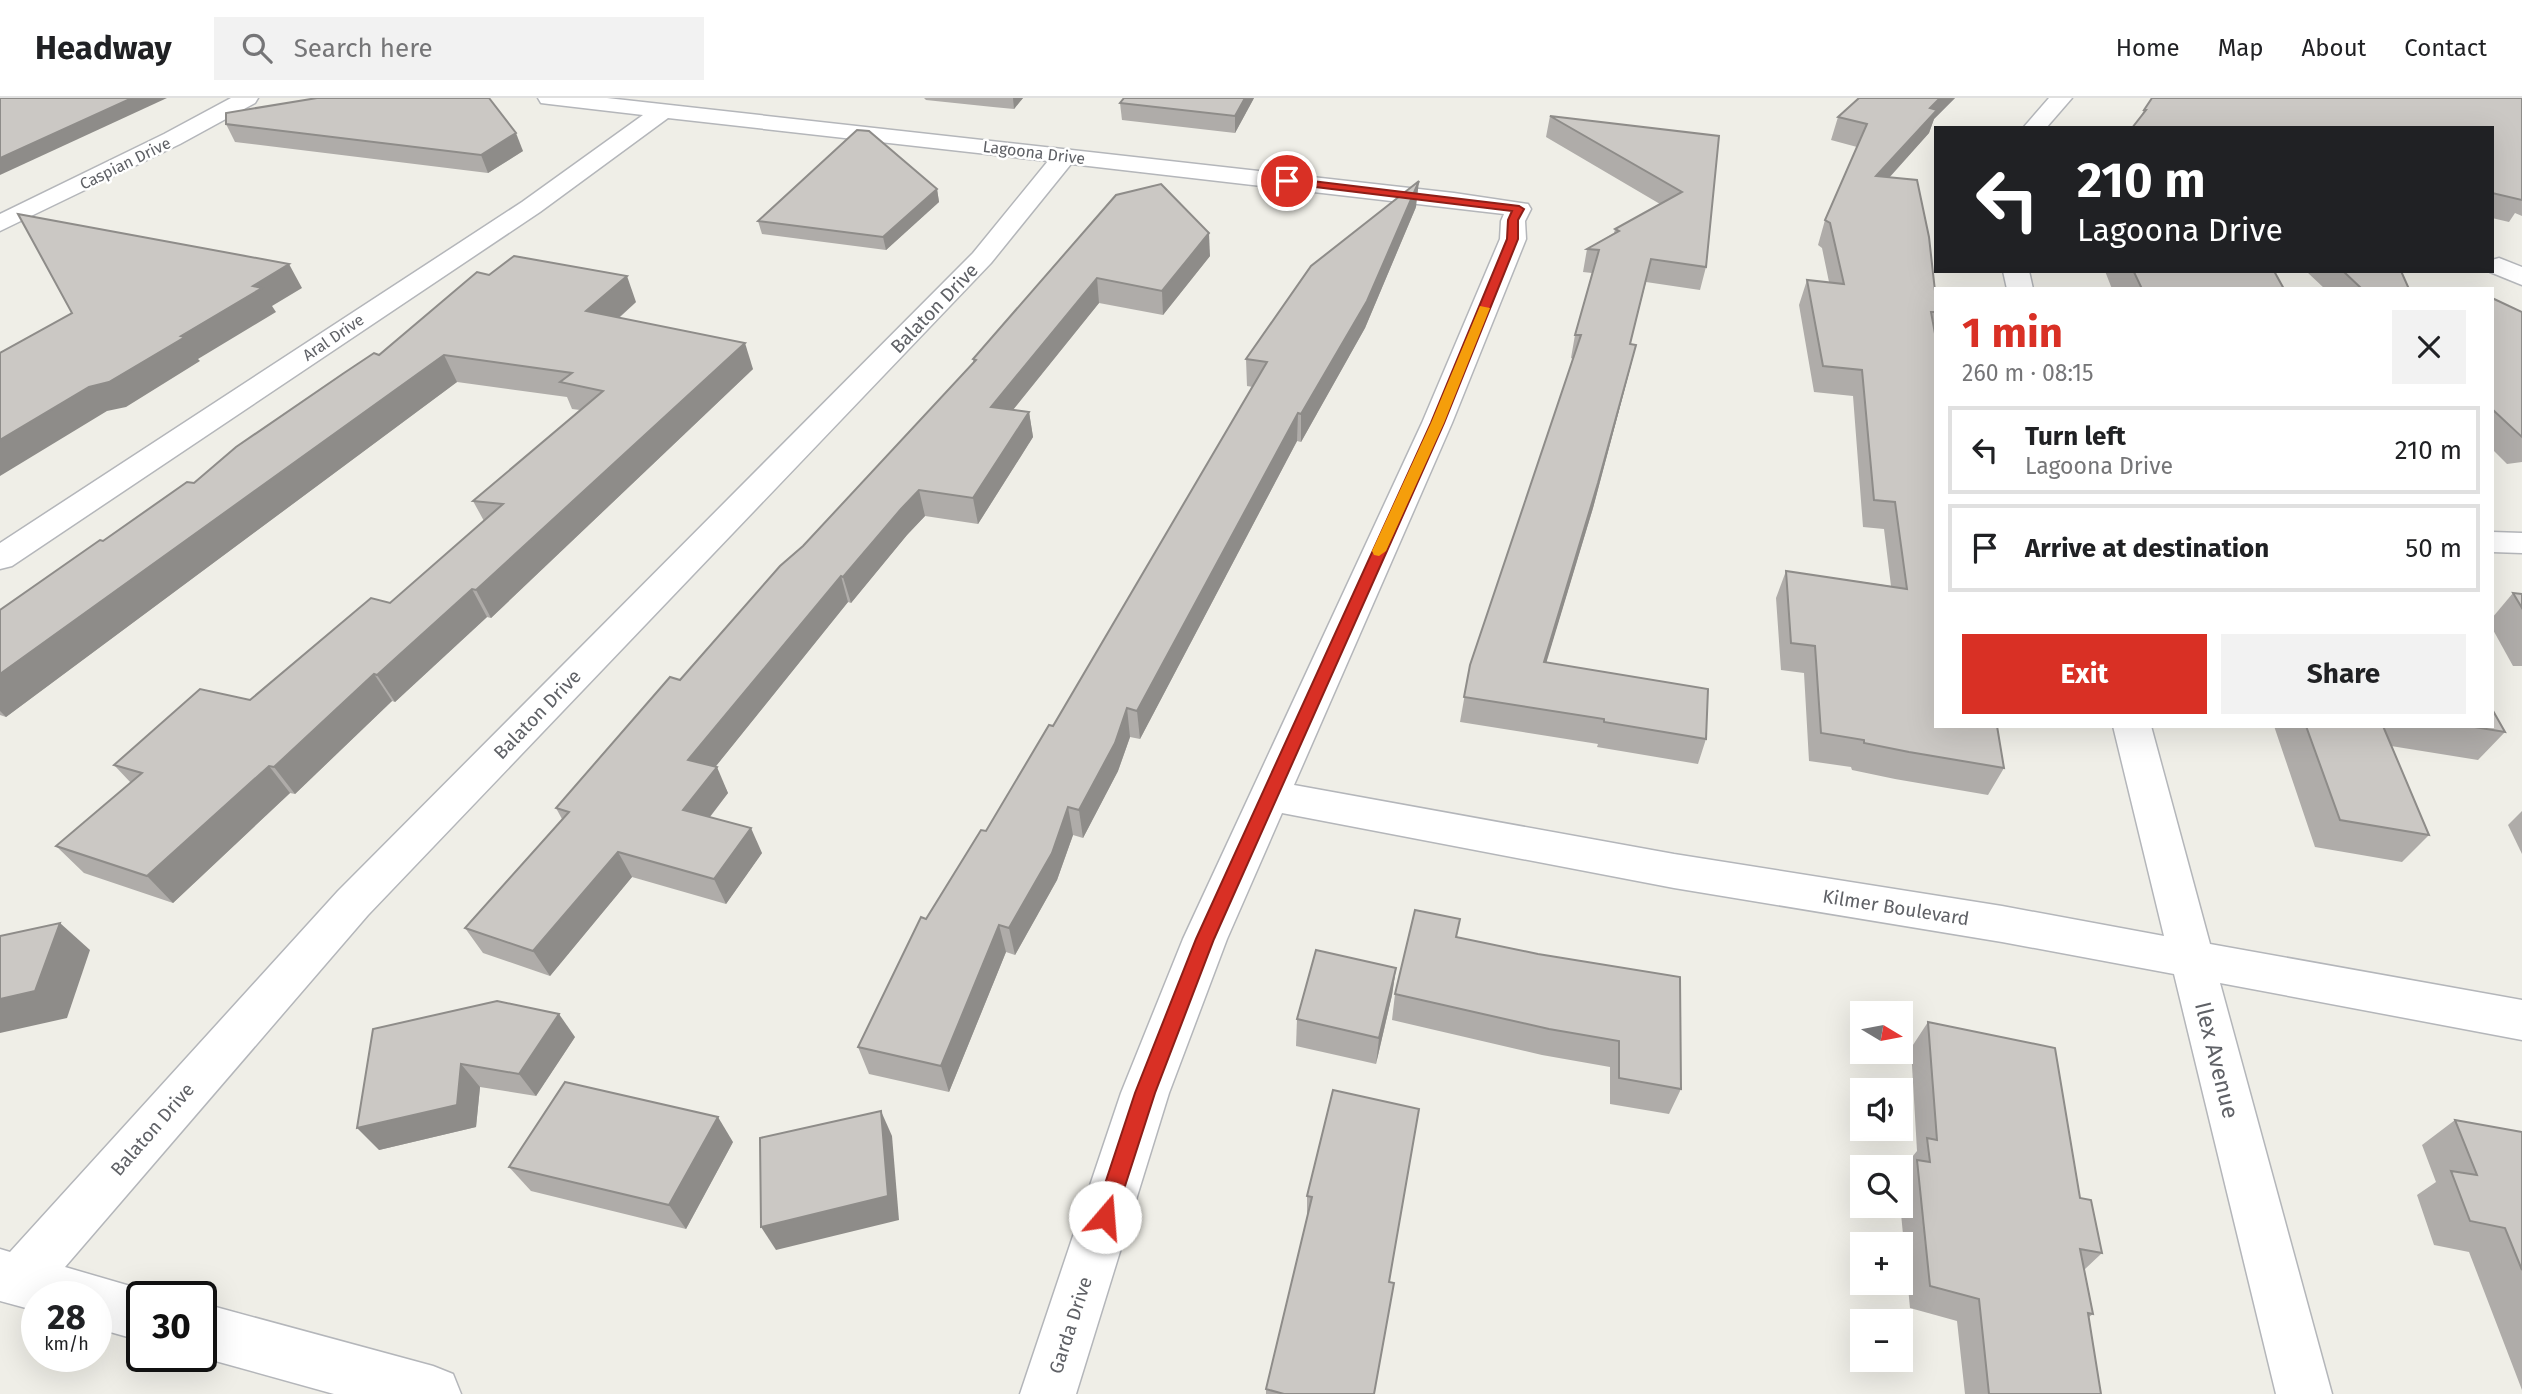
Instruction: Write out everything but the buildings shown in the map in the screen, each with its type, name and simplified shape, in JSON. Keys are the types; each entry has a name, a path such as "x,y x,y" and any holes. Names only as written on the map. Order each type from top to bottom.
{"street":[{"name":"Caspian Drive","path":"0,223 172,139 247,98"},
{"name":"Lagoona Drive","path":"549,98 1519,209"},
{"path":"2036,126 2061,98"},
{"name":"Aral Drive","path":"0,558 520,215 663,111"},
{"name":"Balaton Drive","path":"10,1277 353,903 982,258 1065,156"},
{"name":"Garda Drive","path":"1048,1394 1145,1093 1205,939 1437,423 1513,239 1513,220 1519,209"},
{"path":"2494,542 2522,544"},
{"name":"Ilex Avenue","path":"2133,728 2304,1394"},
{"name":"Kilmer Boulevard","path":"1270,796 1674,871 2002,924 2522,1020"},
{"path":"217,1334 433,1394"}],"slow traffic":[{"path":"1379,551 1437,423 1484,308"}],"route":[{"path":"1105,1217 1145,1093 1205,939 1437,423 1513,239 1513,220 1519,209 1287,181"}]}
